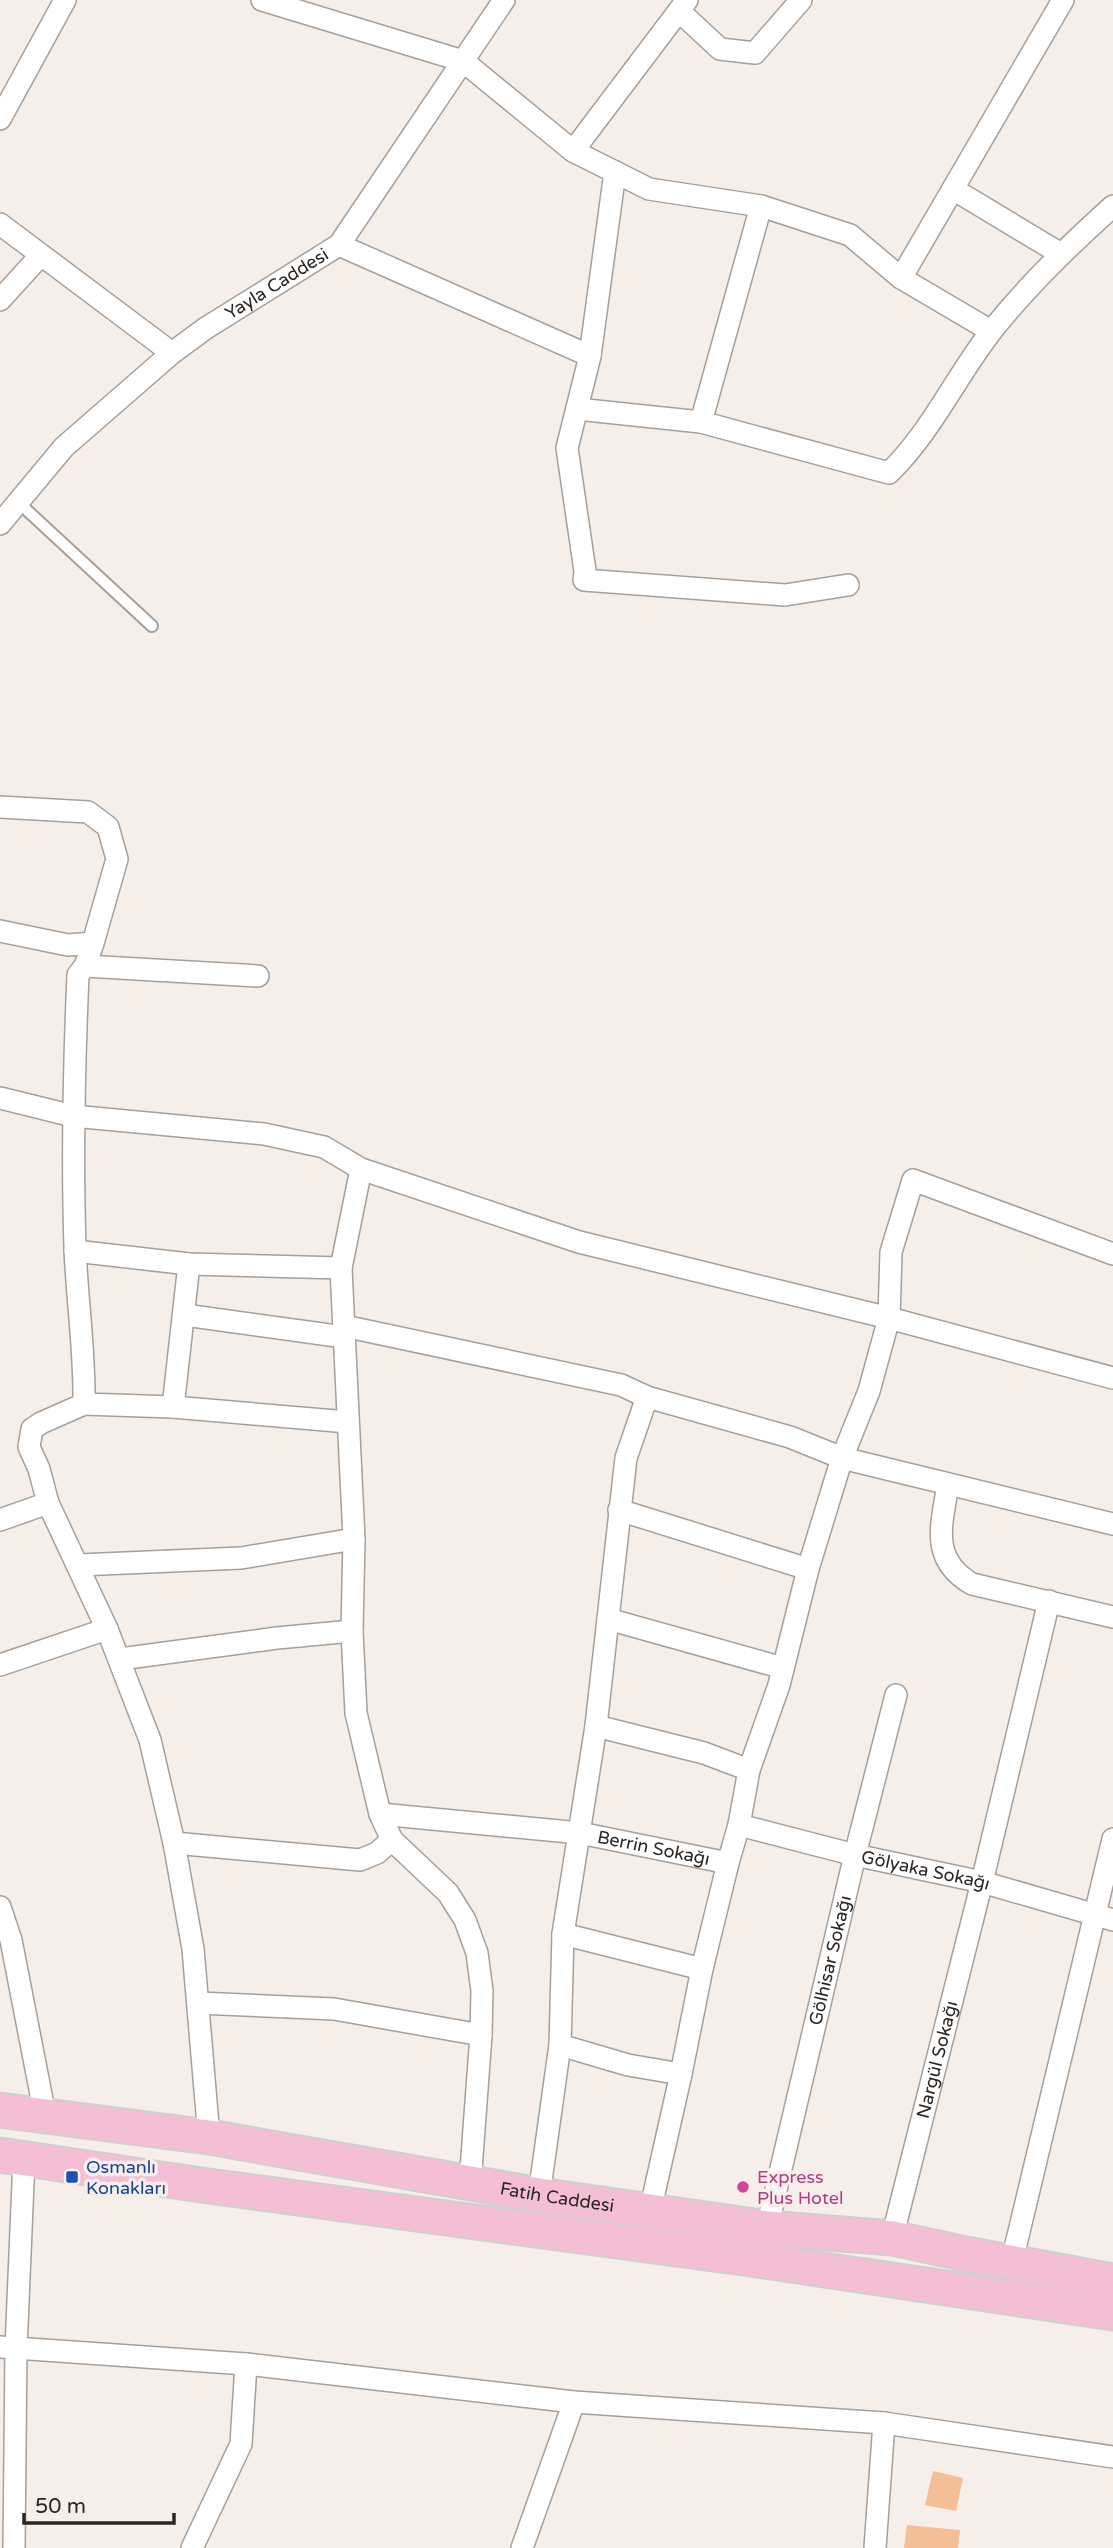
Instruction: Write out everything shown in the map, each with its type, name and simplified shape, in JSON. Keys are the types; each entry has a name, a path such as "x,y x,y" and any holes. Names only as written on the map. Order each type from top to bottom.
{"main road":[{"name":"Fatih Caddesi","path":"0,2110 209,2137 539,2195 767,2228 892,2238 966,2254 1113,2279"},
{"name":"Fatih Caddesi","path":"12,2157 758,2260 1113,2314"}],"street":[{"path":"0,119 65,0"},
{"path":"262,0 463,61 573,151 649,189 761,206 850,235 901,278 991,331"},
{"name":"Yayla Caddesi","path":"0,524 64,447 172,353 206,328 339,245 504,0"},
{"path":"573,151 683,5 720,49 755,52 801,0"},
{"path":"901,278 1063,0"},
{"path":"615,172 590,356 567,448 585,570 584,580 785,595 848,585"},
{"path":"953,189 1061,254"},
{"path":"577,409 701,422 889,473 911,451 991,331 1044,270 1113,205"},
{"path":"701,422 761,206"},
{"path":"0,224 172,353"},
{"path":"339,245 590,356"},
{"path":"0,300 41,255"},
{"path":"0,807 88,812 108,827 117,859 93,943 85,966 78,975 73,1116 75,1251 85,1364 84,1404"},
{"path":"0,931 68,945 93,943"},
{"path":"85,966 258,976"},
{"path":"0,1098 73,1116 264,1134 324,1147 360,1170 579,1242 889,1318 1113,1378"},
{"path":"360,1170 341,1268 354,1539 352,1631 356,1713 380,1814 392,1840 448,1893 465,1920 477,1953 481,1972 481,2035 470,2183"},
{"path":"650,2211 702,1969 727,1863 739,1825 749,1770 783,1668 808,1569 842,1458 869,1391 889,1318 891,1251 913,1180 1113,1254"},
{"path":"75,1251 189,1264 341,1268"},
{"path":"173,1407 189,1264"},
{"path":"185,1315 344,1331 621,1385 647,1397 790,1437 842,1458 1113,1524"},
{"path":"539,2195 560,2045 563,1934 596,1726 626,1458 647,1397"},
{"path":"209,2137 193,1949 174,1843 150,1740 120,1659 79,1565 48,1503 30,1447 32,1429 84,1404 173,1407 348,1422"},
{"path":"948,1484 940,1536 942,1548 952,1569 972,1584 1113,1617"},
{"path":"0,1520 48,1503"},
{"path":"619,1510 808,1569"},
{"path":"79,1565 241,1558 354,1539"},
{"name":"Nargül Sokağı","path":"892,2238 982,1882 1049,1601"},
{"path":"608,1619 783,1668"},
{"path":"0,1665 107,1629"},
{"path":"120,1659 352,1631"},
{"name":"Gölhisar Sokağı","path":"767,2228 855,1855 896,1695"},
{"path":"596,1726 704,1753 749,1770"},
{"name":"Berrin Sokağı","path":"380,1814 579,1833 727,1863"},
{"name":"Gölyaka Sokağı","path":"739,1825 855,1855 982,1882 1104,1918"},
{"path":"1012,2261 1104,1918 1113,1839"},
{"path":"174,1843 359,1860 377,1853 392,1840"},
{"path":"0,1907 11,1940 45,2115"},
{"path":"563,1934 702,1969"},
{"path":"198,2003 334,2009 481,2035"},
{"path":"560,2045 628,2065 681,2074"},
{"path":"12,2157 8,2348 15,2548"},
{"path":"8,2348 246,2364 574,2402 884,2423 1113,2457"},
{"path":"192,2548 242,2444 246,2364"},
{"path":"522,2548 574,2402"},
{"path":"875,2548 884,2423"}],"lane":[{"path":"18,502 152,626"}],"building":[{"path":"933,2471 963,2478 956,2511 925,2505"},
{"path":"907,2525 960,2530 958,2548 904,2548"}],"place":[{"name":"Osmanlı Konakları","path":"72,2177"},
{"name":"Express Plus Hotel","path":"743,2187"}]}
